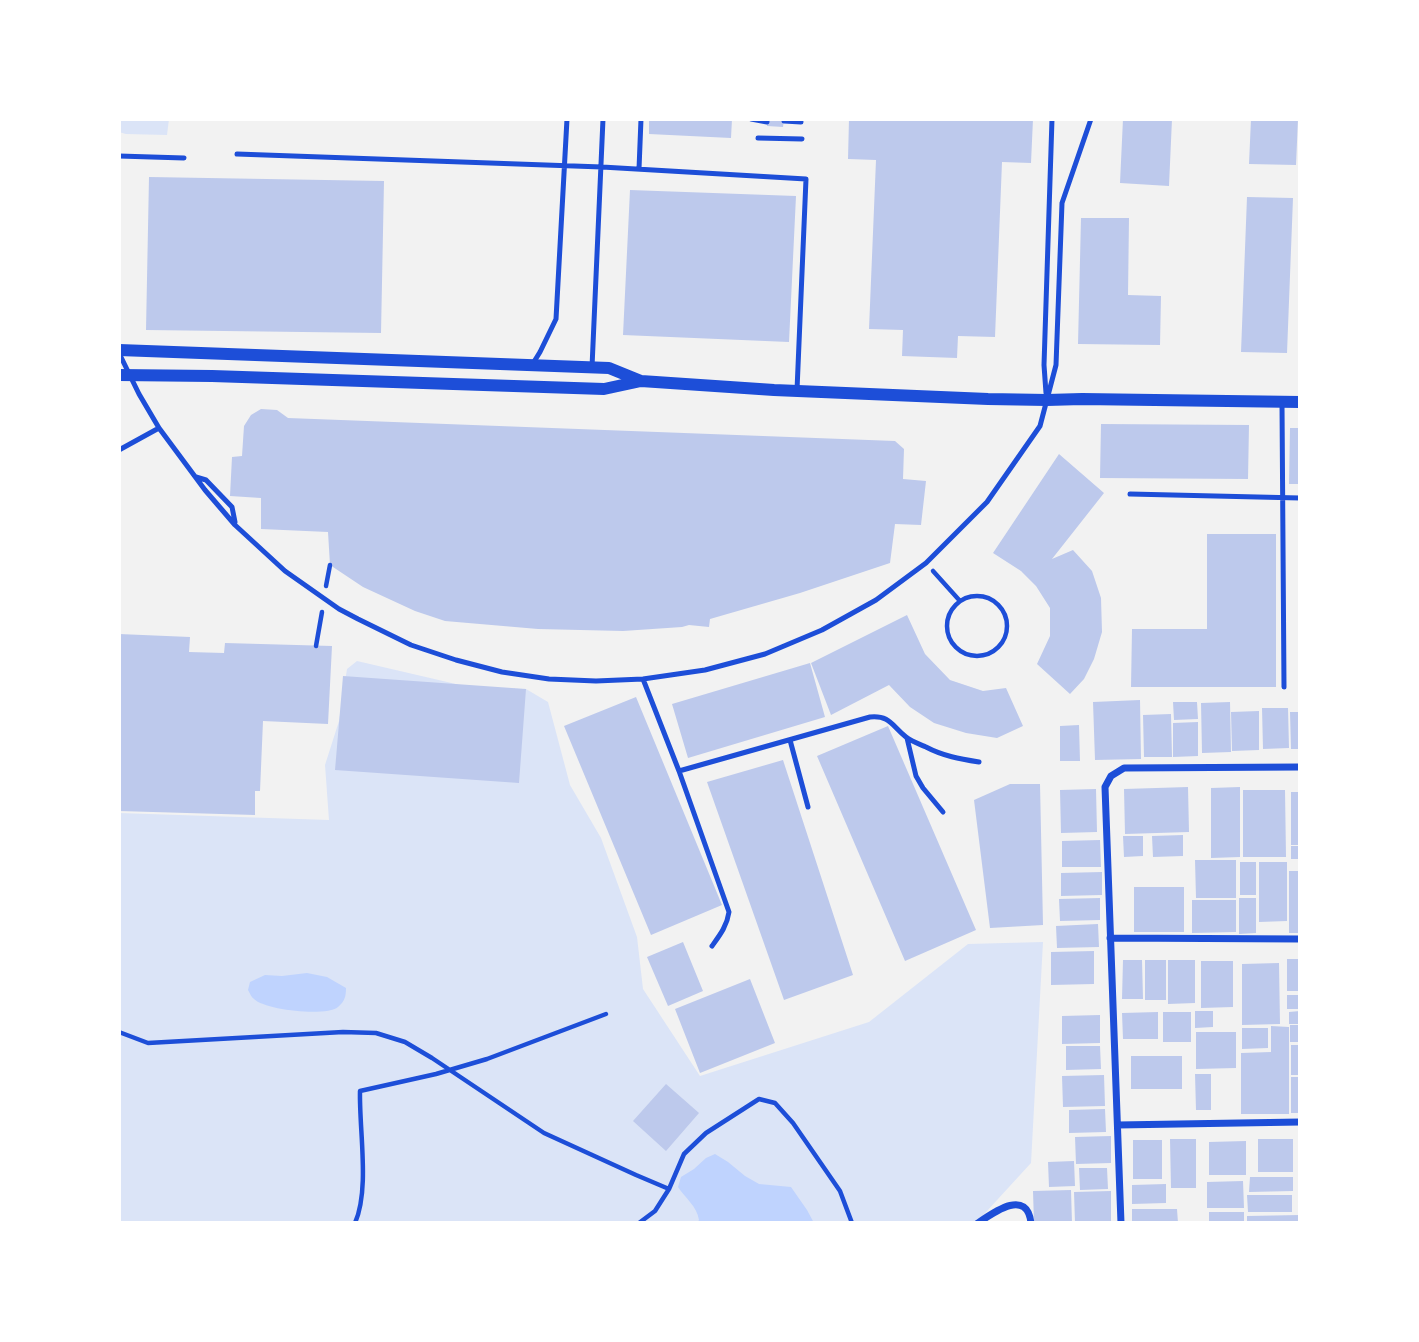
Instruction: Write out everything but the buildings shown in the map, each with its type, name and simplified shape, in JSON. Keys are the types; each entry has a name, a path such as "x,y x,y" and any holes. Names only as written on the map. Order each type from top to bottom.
{"street":[{"path":"119,352 592,367 609,368 642,381"},
{"path":"124,375 604,389 642,381 1047,400 1300,402"},
{"path":"1121,1223 1105,787 1111,776 1124,768 1300,767"},
{"path":"1110,939 1300,939"},
{"path":"1118,1125 1300,1122"},
{"path":"978,1223 998,1209 1012,1205 1025,1207 1030,1212 1031,1223"}],"lane":[{"path":"532,365 556,319 567,119"},
{"path":"592,367 603,119"},
{"path":"639,169 641,119"},
{"path":"751,119 767,122"},
{"path":"1047,400 1044,365 1052,119"},
{"path":"119,352 124,375 159,428 195,477 206,480 232,507 235,525 285,570 340,609 411,645 491,669 549,679 643,679 705,670 765,654 822,630 876,600 926,563 987,502 1040,426 1056,365 1062,203 1091,119"},
{"path":"783,121 801,122"},
{"path":"758,138 802,139"},
{"path":"237,154 602,167 806,179 797,390"},
{"path":"119,156 184,158"},
{"path":"1050,202 1062,203"},
{"path":"1283,401 1284,687"},
{"path":"119,450 159,428"},
{"path":"1130,494 1300,498"},
{"path":"643,679 729,912 728,921 712,946"},
{"path":"679,771 880,716 891,722 907,738 946,756 979,762"},
{"path":"907,738 916,776 943,812"},
{"path":"790,740 808,807"}],"path":[{"path":"926,563 960,601"},
{"path":"970,597 990,598 1004,612 1008,632 998,649 989,655 979,657 960,652 948,636 948,617 960,601 970,597"},
{"path":"316,646 319,630"},
{"path":"355,1223 360,1212 363,1191 360,1091 487,1059 606,1014"},
{"path":"119,1032 148,1043 343,1032 376,1033 405,1042 544,1133 670,1189"},
{"path":"639,1223 654,1211 670,1189 684,1154 706,1133 759,1099 775,1103 793,1123 841,1191 852,1223"}],"shaded area":[{"path":"119,119 169,119 167,135 119,132"},
{"path":"357,661 473,688 526,689 548,702 570,785 601,838 637,937 643,989 700,1076 869,1022 968,944 1043,942 1031,1163 976,1223 119,1223 119,813 329,820 325,765 339,721 347,669"}],"water":[{"path":"307,973 327,977 346,988 345,998 338,1007 321,1012 282,1009 260,1003 248,990 250,982 265,975"},
{"path":"715,1154 759,1184 791,1187 814,1223 697,1223 699,1220 696,1210 678,1187 681,1177"}]}
